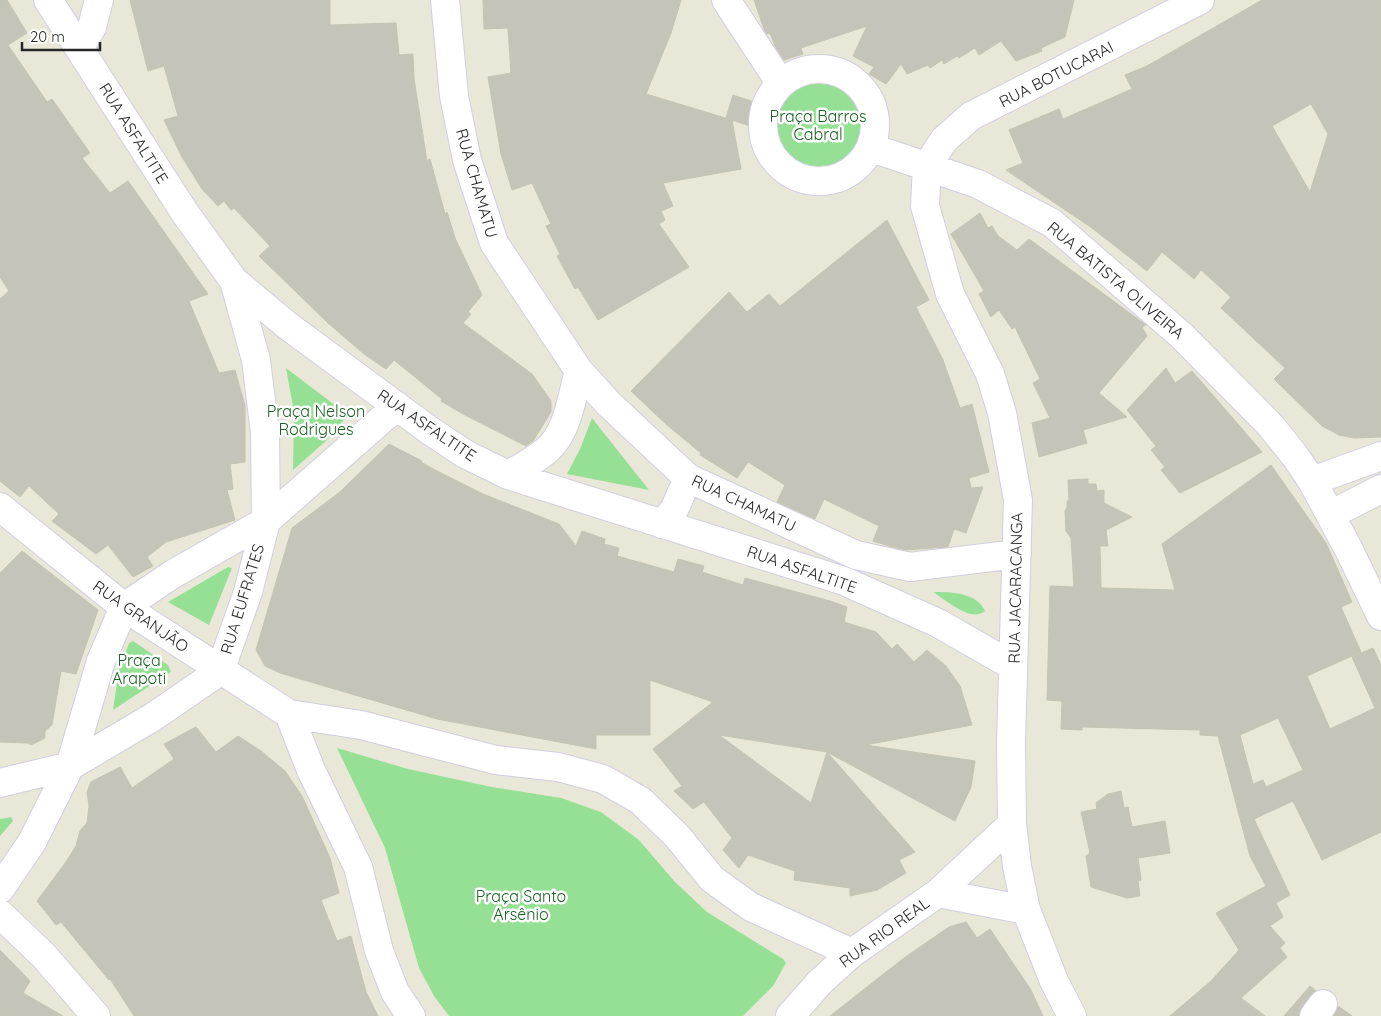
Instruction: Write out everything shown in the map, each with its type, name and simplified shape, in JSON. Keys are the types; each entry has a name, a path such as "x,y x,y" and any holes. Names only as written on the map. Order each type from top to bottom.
{"street":[{"name":"RUA ASFALTITE","path":"48,0 185,213 234,281 288,326 465,454 508,475 844,581 938,623 1014,666"},
{"path":"80,47 92,27 99,0"},
{"name":"RUA CHAMATU","path":"444,0 454,96 467,160 494,243 579,371 608,403 688,478 856,555"},
{"path":"726,0 781,84"},
{"name":"RUA BOTUCARAI","path":"927,166 944,140 971,116 1170,7 1200,0"},
{"path":"814,69 831,70 847,76 860,86 870,100 875,116 876,132 872,148 857,168 840,178 821,182 801,179 784,170 770,155 764,136 764,116 770,97 781,84 798,73 814,69"},
{"name":"RUA BATISTA OLIVEIRA","path":"872,148 978,184 1052,223 1182,336 1271,426 1312,481 1381,616"},
{"name":"RUA JACARACANGA","path":"927,166 925,206 935,247 950,294 990,374 1002,414 1018,500 1011,742 1012,824 1017,866 1026,910 1054,981 1072,1016"},
{"name":"RUA EUFRATES","path":"0,784 70,766 154,717 220,671 248,592 266,521 265,433 256,360 234,281"},
{"path":"508,475 530,463 549,449 562,428 579,371"},
{"path":"0,890 32,842 70,766 101,661 124,607 173,574 266,521 397,406"},
{"path":"1312,481 1381,456"},
{"path":"662,524 674,510 688,478"},
{"path":"1330,515 1381,489"},
{"name":"RUA GRANJÃO","path":"0,507 124,607 289,714"},
{"name":"RUA ASFALTITE","path":"856,555 910,567 1017,554"},
{"path":"289,714 361,725 496,760 558,767 604,779 641,801 677,836 712,879 751,908 852,953"},
{"path":"289,714 311,770 358,867 379,951 395,992 411,1016"},
{"name":"RUA RIO REAL","path":"790,1016 820,982 852,953 938,893 1012,824"},
{"name":"RUA RIO REAL","path":"938,893 1026,910"},
{"path":"0,914 44,956 96,1016"}],"green space":[{"name":"Praça Barros Cabral","path":"819,79 837,82 852,92 862,107 865,125 862,143 852,158 837,168 819,171 801,168 786,158 776,143 773,125 776,107 786,92 801,82"},
{"name":"Praça Nelson Rodrigues","path":"286,368 348,415 327,440 293,470 294,412"},
{"path":"592,418 649,490 567,474 580,449"},
{"name":"Praça Arapoti","path":"228,567 232,568 209,625 168,602"},
{"path":"933,592 962,594 976,600 985,611 979,614 966,612 951,605"},
{"name":"Praça Arapoti","path":"133,641 168,665 171,672 113,710 119,670 129,643"},
{"name":"Praça Santo Arsênio","path":"337,748 408,769 492,787 561,798 601,812 639,840 675,882 707,912 783,959 786,963 773,986 743,1016 449,1016 434,996 419,968 385,848"},
{"path":"11,817 13,821 0,836 0,819"}],"building":[{"path":"0,0 7,0 27,33 8,45 47,102 52,99 90,153 82,158 110,193 128,181 208,294 189,301 219,373 235,370 245,406 245,462 230,464 233,489 227,490 235,520 166,542 147,557 153,566 133,577 108,545 96,554 52,521 59,514 29,486 20,497 0,481 0,299 9,291 0,277"},
{"path":"130,0 330,0 330,25 396,23 399,55 413,54 414,79 427,161 430,159 445,214 447,212 455,238 482,295 468,312 471,314 463,323 532,374 551,401 551,412 533,441 526,446 463,414 441,401 442,399 394,360 386,369 364,354 328,323 259,256 270,246 234,208 231,210 224,201 218,206 202,189 182,157 164,120 178,116 164,66 148,71"},
{"path":"483,0 681,0 671,33 646,94 732,120 741,169 663,183 673,206 661,211 665,220 659,224 689,267 598,320 578,287 575,289 557,256 560,254 546,226 551,224 532,183 512,190 501,154 488,77 511,73 508,28 484,29"},
{"path":"754,0 1074,0 1065,37 1041,48 1042,51 1016,61 1001,41 979,55 975,48 959,58 957,56 944,64 942,60 930,68 928,65 907,74 901,64 886,84 869,74 874,67 853,56 867,26 801,48 803,54 784,60 775,46 770,33 767,34 765,32"},
{"path":"1262,0 1381,0 1381,437 1354,438 1339,435 1322,426 1274,379 1285,368 1221,308 1231,297 1201,270 1194,279 1162,252 1147,271 1092,228 1006,170 1023,163 1009,130 1059,109 1063,119 1132,89 1125,75 1147,66","holes":["1311,104 1328,134 1310,192 1272,126"]},
{"path":"733,95 760,104 753,127 726,118"},
{"path":"980,213 988,228 992,226 998,236 1017,250 1029,239 1146,325 1142,327 1147,336 1099,393 1127,417 1083,430 1087,443 1039,457 1032,423 1050,418 1033,383 1040,379 1015,327 1012,329 999,310 991,317 979,294 984,291 951,234"},
{"path":"887,220 929,300 916,307 943,360 960,408 972,404 989,472 969,478 971,488 983,487 966,533 954,529 948,547 905,550 873,541 879,526 824,499 815,519 777,502 785,485 748,462 737,478 700,455 701,453 667,425 631,391 729,292 747,312 769,294 780,306"},
{"path":"1166,368 1175,383 1192,371 1262,452 1180,493 1161,470 1165,467 1151,450 1156,446 1127,410"},
{"path":"389,444 483,494 559,524 576,546 582,531 605,539 604,544 619,548 617,556 674,572 678,559 704,566 702,572 743,585 745,578 830,601 847,607 844,622 876,632 892,649 897,644 914,662 927,650 946,666 960,686 972,725 865,745 975,761 971,787 955,821 827,752 915,852 899,860 906,873 877,890 850,896 850,888 794,880 795,871 748,855 739,868 723,850 732,838 704,802 693,809 674,791 682,786 653,749 713,702 650,680 650,735 596,735 596,749 437,719 280,673 265,666 256,650 292,528 340,492","holes":["719,735 827,752 811,803"]},
{"path":"1271,465 1326,543 1352,602 1341,607 1361,652 1307,676 1330,729 1375,708 1352,657 1373,648 1381,665 1381,832 1322,860 1293,801 1254,819 1290,895 1276,903 1283,917 1270,926 1285,943 1280,948 1287,957 1241,998 1265,1016 1170,1016 1211,981 1239,950 1216,913 1266,886 1250,856 1218,736 1200,735 1200,730 1082,727 1082,730 1061,729 1062,701 1047,700 1050,586 1074,587 1071,538 1066,531 1065,511 1067,501 1069,500 1068,480 1088,479 1088,484 1096,484 1097,491 1104,490 1104,503 1132,517 1106,530 1108,546 1100,546 1101,588 1175,590 1162,544","holes":["1278,718 1303,770 1266,787 1263,780 1253,784 1240,735"]},
{"path":"22,551 98,610 76,674 61,671 52,725 45,731 45,738 31,745 28,743 0,742 0,573"},
{"path":"196,727 216,752 238,736 261,751 285,771 302,796 330,858 339,893 321,900 337,941 351,936 366,992 378,1016 134,1016 110,979 61,922 56,925 37,901 66,862 76,846 80,831 87,823 89,806 87,792 91,782 120,767 132,788 174,759 164,744"},
{"path":"1121,791 1124,808 1128,807 1132,827 1165,821 1170,853 1138,858 1141,880 1138,881 1140,896 1127,898 1091,887 1086,856 1090,853 1081,812 1097,809 1096,803 1108,794"},
{"path":"966,922 977,938 990,929 1031,990 1043,1016 830,1016 904,958 949,927"},
{"path":"0,950 30,981 23,993 63,1016 0,1016"},
{"path":"1310,986 1316,991 1302,1007 1299,1016 1284,1016"},
{"path":"1338,1006 1352,1016 1334,1016"}]}
